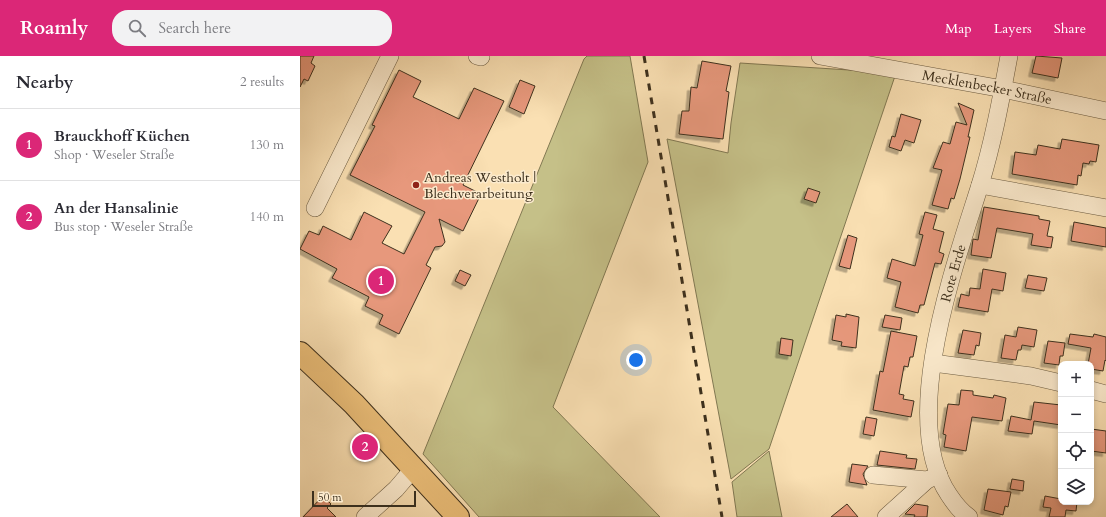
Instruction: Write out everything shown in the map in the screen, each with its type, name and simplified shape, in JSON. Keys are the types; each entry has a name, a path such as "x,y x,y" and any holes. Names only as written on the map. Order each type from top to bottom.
{"main road":[{"path":"300,353 354,404 458,517"}],"street":[{"path":"315,208 390,56"},
{"name":"Mecklenbecker Straße","path":"820,56 1003,89 1106,111"},
{"name":"Rote Erde","path":"964,516 941,483 933,478 928,403 942,311 967,223 980,185 1003,89 1009,56"},
{"path":"980,185 1106,208"},
{"path":"933,363 1031,376 1058,382"},
{"path":"1094,391 1106,394"},
{"path":"365,517 396,489 414,468"},
{"path":"873,475 933,478"},
{"path":"886,517 933,478"}],"shaded area":[{"path":"587,56 630,56 648,162 553,407 660,517 479,517 423,454 584,59"},
{"path":"740,63 896,73 769,449 731,479 667,139 728,153"},
{"path":"769,451 782,517 737,517 732,482"}],"building":[{"path":"300,56 314,56 311,63 315,66 308,81 304,79 300,87"},
{"path":"1036,56 1062,58 1058,78 1032,73"},
{"path":"702,61 731,66 726,91 729,92 723,139 679,134 682,111 689,111 691,87 697,88"},
{"path":"399,70 421,81 413,97 459,119 474,88 504,101 463,185 481,194 463,231 439,219 445,242 442,246 435,247 426,265 431,268 399,334 379,324 383,315 365,306 369,297 332,278 337,269 300,249 309,231 319,235 323,226 351,240 364,212 392,226 382,243 404,254 425,212 350,175 375,126 372,125"},
{"path":"520,80 535,86 524,114 509,107"},
{"path":"958,103 974,110 968,137 970,137 960,179 954,199 951,198 948,209 932,205 942,170 933,168 943,142 950,144 956,122 967,125"},
{"path":"901,114 921,120 914,143 905,140 901,151 889,147 892,136 895,137"},
{"path":"1062,139 1099,145 1096,162 1090,161 1089,164 1083,163 1081,176 1078,175 1077,185 1012,174 1015,152 1036,155 1038,145 1060,149"},
{"path":"808,188 820,192 816,203 804,199"},
{"path":"984,207 1039,216 1039,219 1050,221 1047,236 1053,237 1051,248 1031,245 1033,234 997,228 991,258 971,255 973,239 978,240"},
{"path":"925,212 937,215 933,229 944,232 939,252 944,254 941,264 935,263 924,305 920,305 918,313 895,307 901,282 887,278 892,259 915,266 923,235 919,234"},
{"path":"1074,222 1106,228 1106,247 1071,241"},
{"path":"848,235 857,238 850,269 839,266"},
{"path":"983,269 1006,273 1003,291 992,289 988,312 958,307 961,294 969,296 970,288 980,289"},
{"path":"460,270 471,275 465,286 455,281"},
{"path":"1028,275 1047,278 1044,291 1025,288"},
{"path":"846,314 859,317 856,348 841,346 842,342 832,340 836,315 846,317"},
{"path":"885,315 902,318 900,330 882,327"},
{"path":"1018,327 1037,330 1034,347 1022,345 1021,350 1018,350 1016,360 1001,358 1005,335 1016,337"},
{"path":"963,330 981,333 979,346 976,345 974,355 958,353"},
{"path":"891,331 917,336 913,357 910,357 908,367 904,366 899,394 904,395 903,399 914,401 911,417 873,410 880,371 883,372"},
{"path":"1070,334 1093,337 1094,334 1106,337 1106,361 1105,360 1103,371 1094,370 1094,361 1089,361 1091,348 1068,344"},
{"path":"781,338 793,340 791,356 779,354"},
{"path":"1048,341 1065,343 1063,356 1060,356 1058,365 1044,363"},
{"path":"961,390 973,391 973,395 993,398 994,395 1006,398 1002,421 972,417 966,451 944,447 946,435 943,434 948,404 959,405"},
{"path":"1034,402 1058,405 1058,425 1034,421 1032,434 1008,431 1011,416 1031,420"},
{"path":"866,417 877,419 874,436 863,434"},
{"path":"1094,429 1106,431 1106,453 1094,451"},
{"path":"880,451 907,455 906,458 917,459 915,469 877,465"},
{"path":"852,464 868,466 863,474 867,485 849,482"},
{"path":"1012,479 1024,481 1023,491 1010,489"},
{"path":"988,489 1011,492 1008,507 1005,506 1003,515 984,510"},
{"path":"323,496 331,504 327,508 336,517 303,517"},
{"path":"1045,496 1058,498 1058,505 1077,505 1076,511 1066,510 1065,517 1049,517 1051,508 1043,507"},
{"path":"847,504 858,517 831,517"},
{"path":"915,504 928,506 927,517 914,517 915,515 905,514"}],"railway":[{"path":"644,56 722,517"}],"place":[{"name":"Andreas Westholt | Blechverarbeitung","path":"416,185"},
{"name":"Brauckhoff Küchen","path":"381,281"},
{"name":"An der Hansalinie","path":"365,447"}]}
